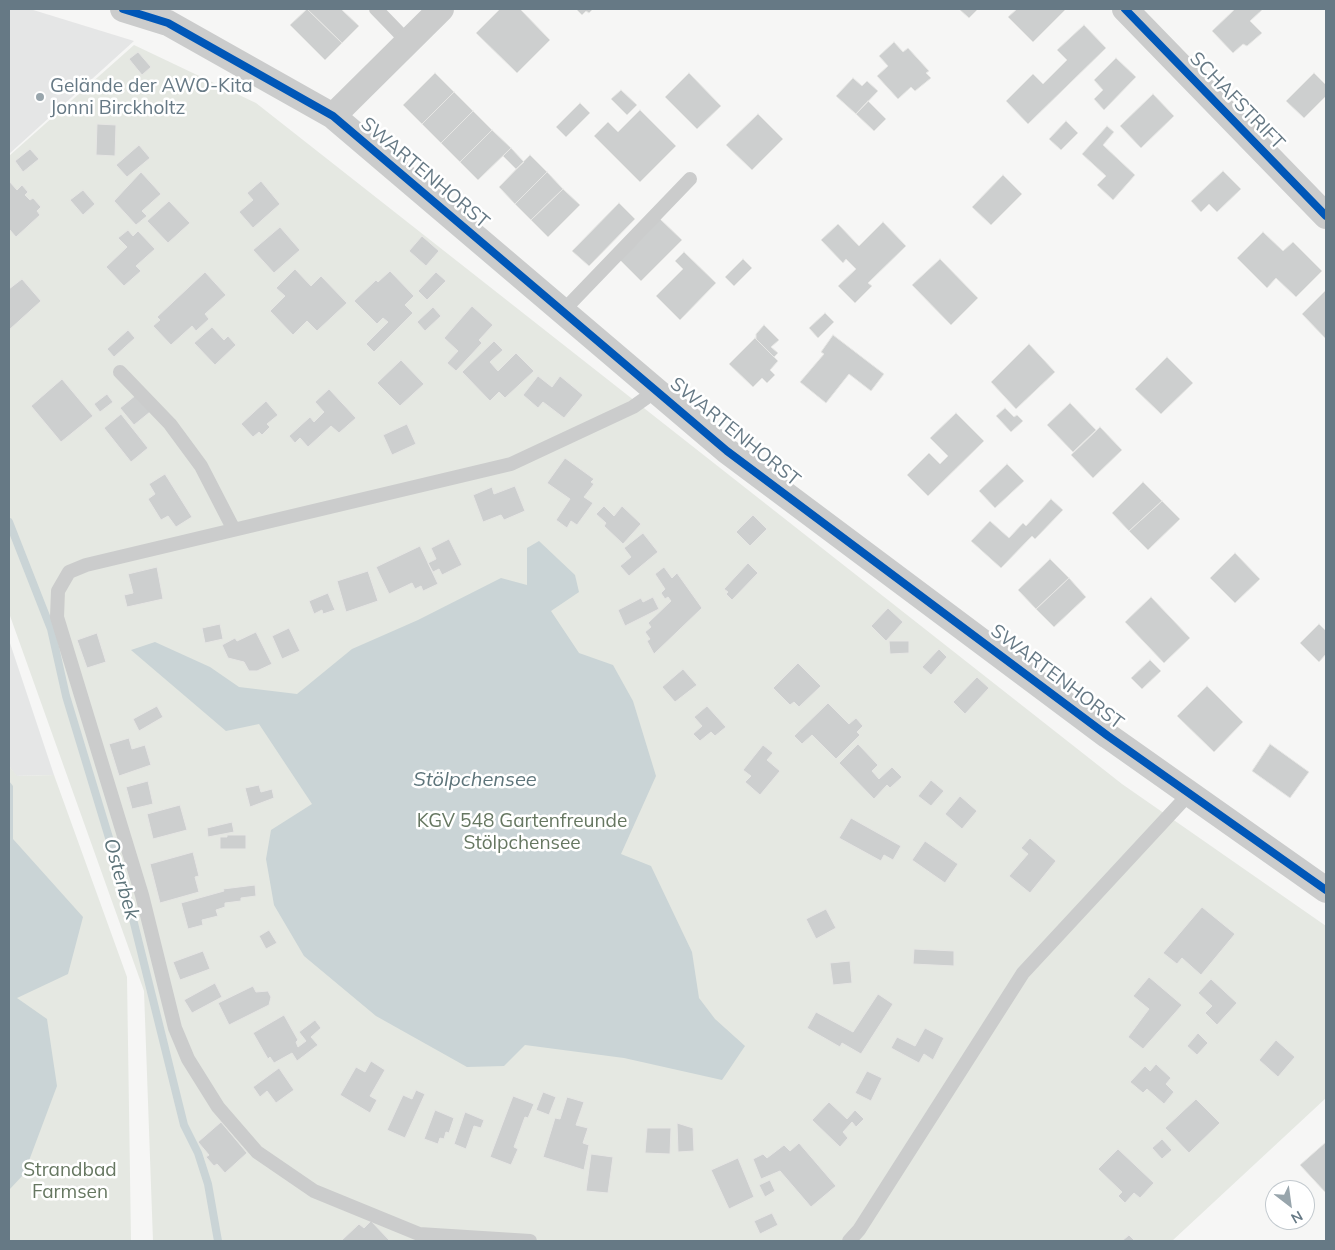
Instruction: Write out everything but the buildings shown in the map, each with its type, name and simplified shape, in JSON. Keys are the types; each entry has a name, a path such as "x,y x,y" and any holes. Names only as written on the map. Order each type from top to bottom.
{"street":[{"name":"SWARTENHORST","path":"123,9 168,23 333,116 727,451 1189,794 1326,890"},
{"path":"333,116 441,9"},
{"name":"SCHAFSTRIFT","path":"1125,9 1326,216"}],"lane":[{"path":"376,9 408,42"},
{"path":"563,311 690,179"},
{"path":"120,372 170,424 201,466 233,528"},
{"path":"530,1241 419,1234 314,1191 257,1152 218,1107 188,1059 175,1028 142,895 57,617 58,591 69,572 86,565 233,528 511,464 634,407 657,390"},
{"path":"849,1241 864,1222 1023,973 1189,794"}],"shaded area":[{"name":"Gelände der AWO-Kita Jonni Birckholtz","path":"9,9 30,9 134,41 9,154"},
{"path":"9,640 54,775 16,776 9,766"}],"green space":[{"name":"KGV 548 Gartenfreunde Stölpchensee","path":"134,45 256,103 1122,784 1326,926 1326,1098 1172,1241 153,1241 144,991 9,613 9,156"},
{"name":"Strandbad Farmsen","path":"9,766 17,776 54,775 127,977 131,1241 9,1241"}],"water":[{"name":"Stölpchensee","path":"539,541 575,575 579,592 551,611 579,653 613,665 633,701 656,776 621,854 651,866 692,952 699,998 715,1019 745,1046 722,1080 624,1058 525,1045 504,1066 467,1067 376,1016 304,956 274,905 266,859 271,830 312,804 259,724 226,731 131,650 155,642 210,667 239,687 297,694 352,649 418,620 501,578 527,585 527,548"},
{"path":"9,781 13,786 13,839 83,917 68,974 17,998 47,1019 57,1086 24,1174 9,1190"}],"waterway":[{"name":"Osterbek","path":"9,522 51,629 66,696 130,907 184,1125 198,1153 208,1184 218,1241"}],"cycle path":[{"path":"123,9 168,23 333,116 727,451 1108,736 1326,890"},
{"path":"1125,9 1326,216"}],"place":[{"name":"Gelände der AWO-Kita Jonni Birckholtz","path":"40,97"}]}
